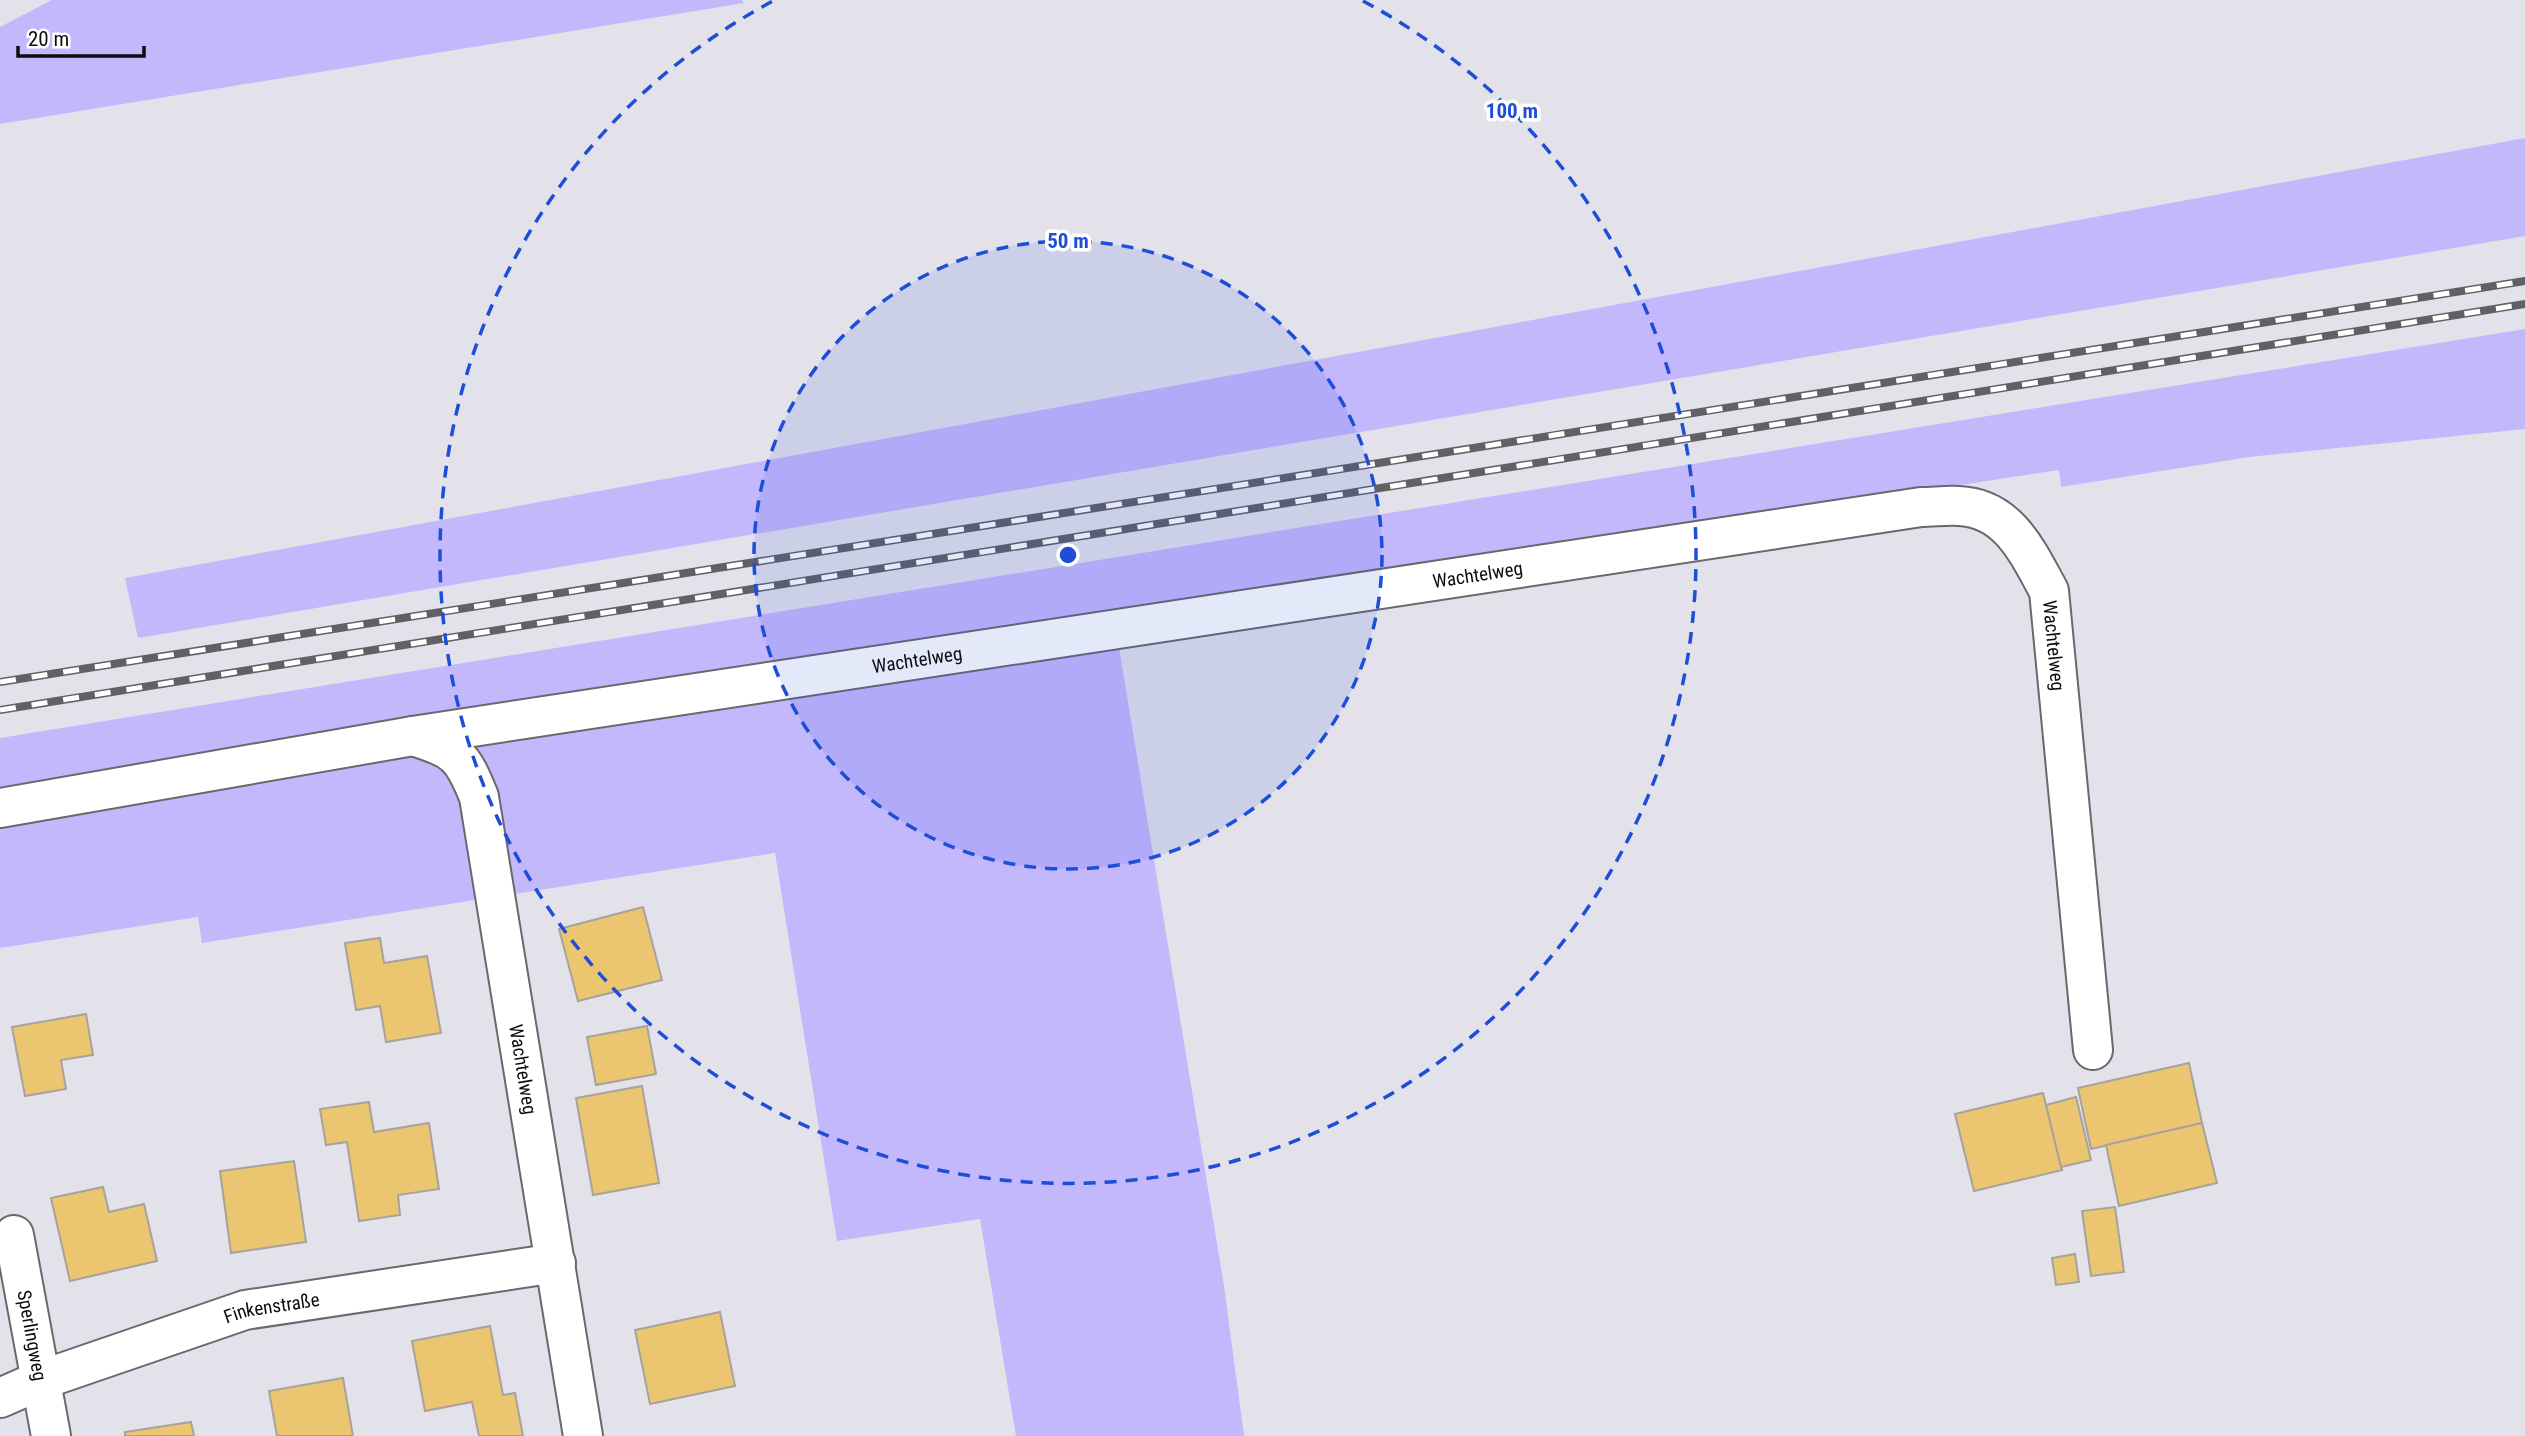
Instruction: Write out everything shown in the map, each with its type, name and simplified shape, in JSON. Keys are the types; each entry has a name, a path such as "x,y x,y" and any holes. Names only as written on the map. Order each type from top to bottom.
{"street":[{"name":"Wachtelweg","path":"0,808 413,736 1921,507 1962,506 1995,515 2024,545 2049,591 2093,1050"},
{"name":"Wachtelweg","path":"413,736 448,748 467,766 479,796 583,1436"},
{"name":"Sperlingweg","path":"14,1235 51,1436"},
{"name":"Finkenstraße","path":"0,1398 41,1380 245,1310 556,1263"}],"shaded area":[{"path":"52,0 742,0 744,3 0,124 0,27"},
{"path":"2525,138 2525,236 138,638 125,578"},
{"path":"2525,329 2525,429 2249,457 2061,487 2059,470 1116,614 1120,653 1224,1286 1244,1436 1016,1436 980,1219 837,1241 775,853 202,943 198,917 0,948 0,738"}],"building":[{"path":"643,907 662,980 578,1001 559,929"},
{"path":"380,938 384,963 427,956 441,1033 386,1042 380,1006 356,1010 345,943"},
{"path":"86,1014 93,1055 61,1060 66,1089 25,1096 12,1027"},
{"path":"647,1026 656,1074 596,1085 587,1037"},
{"path":"2189,1063 2202,1123 2091,1149 2078,1088"},
{"path":"642,1086 659,1183 593,1195 576,1098"},
{"path":"2043,1093 2062,1170 1974,1191 1955,1114"},
{"path":"2076,1097 2091,1160 2061,1167 2046,1105"},
{"path":"369,1102 374,1132 429,1123 439,1189 398,1195 400,1215 359,1221 347,1142 326,1145 320,1109"},
{"path":"2202,1123 2217,1183 2119,1206 2106,1145"},
{"path":"294,1161 306,1242 231,1253 220,1171"},
{"path":"103,1187 109,1212 144,1204 157,1261 70,1281 51,1198"},
{"path":"2115,1207 2124,1272 2091,1276 2082,1211"},
{"path":"2075,1254 2079,1282 2056,1285 2052,1258"},
{"path":"720,1312 735,1386 650,1404 635,1330"},
{"path":"490,1326 503,1395 515,1393 523,1436 479,1436 472,1402 425,1411 412,1341"},
{"path":"343,1378 353,1436 277,1436 269,1391"},
{"path":"191,1422 194,1436 125,1436 125,1432"}],"railway":[{"path":"0,682 2525,281"},
{"path":"0,710 2525,304"}]}
